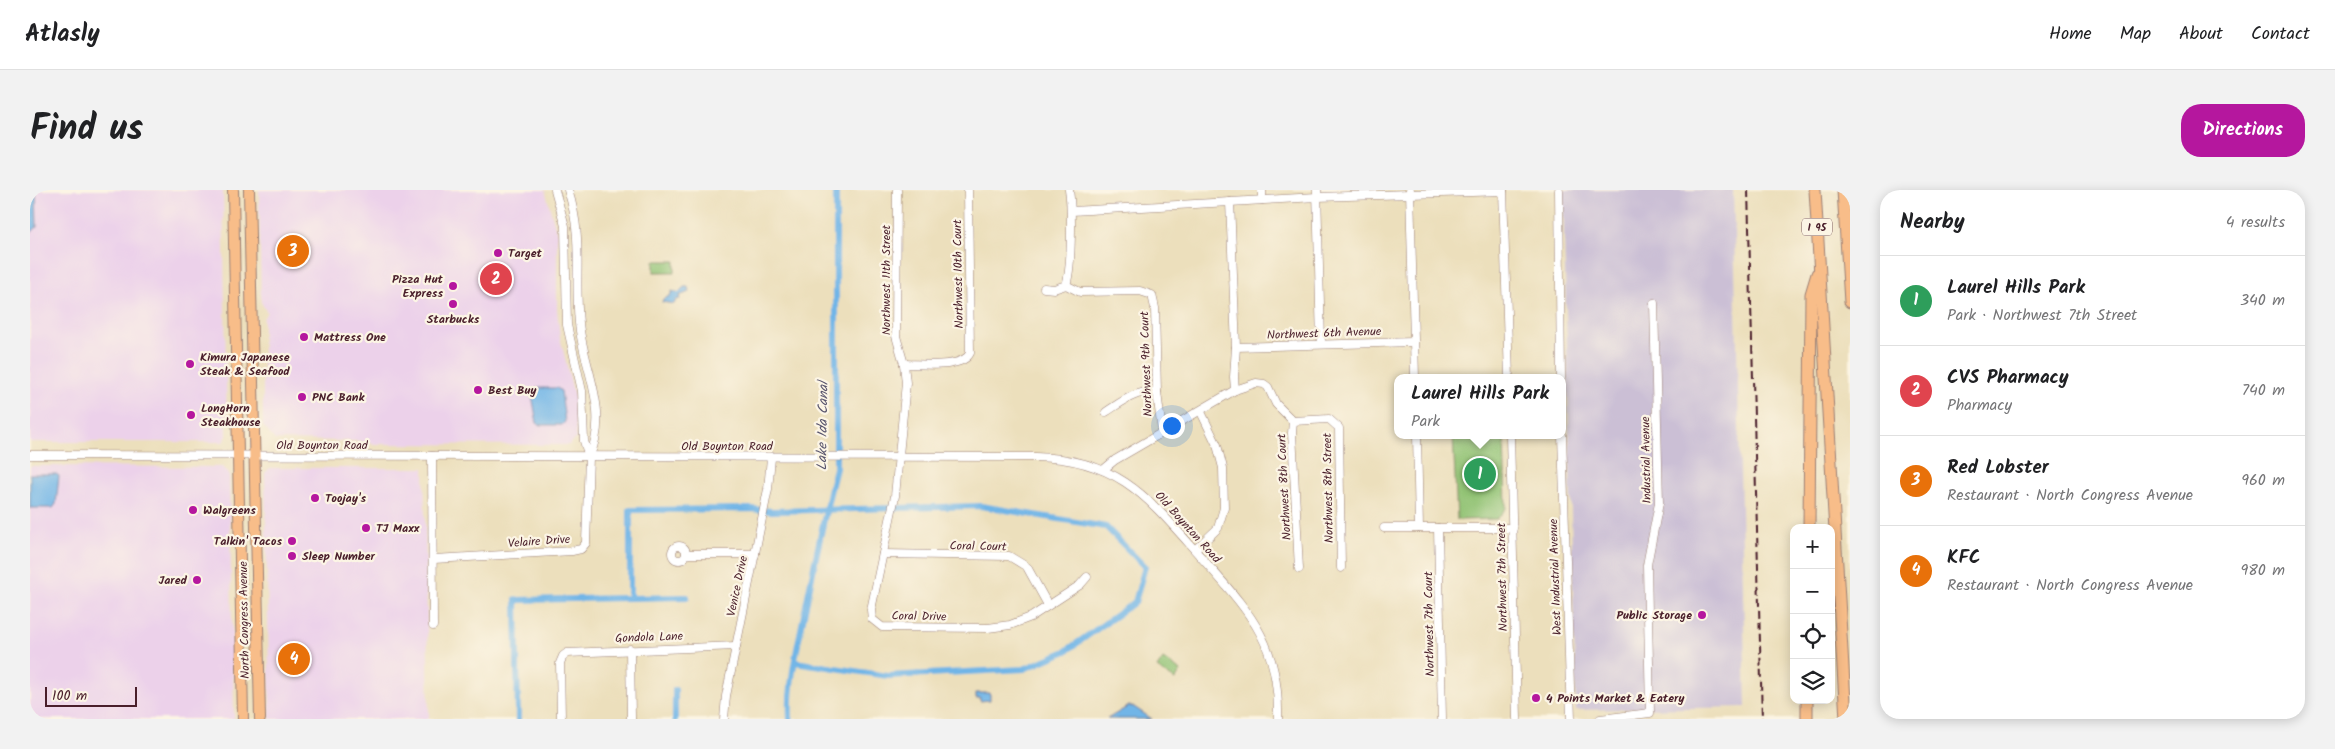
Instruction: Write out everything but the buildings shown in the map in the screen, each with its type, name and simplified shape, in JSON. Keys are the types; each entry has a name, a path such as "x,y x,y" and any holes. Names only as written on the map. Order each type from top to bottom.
{"highway":[{"name":"I 95","path":"1815,190 1846,719"},
{"name":"I 95","path":"1844,190 1850,302"},
{"path":"1809,524 1811,294 1820,265"},
{"path":"1807,719 1808,704"}],"main road":[{"name":"North Congress Avenue","path":"233,190 243,719"},
{"name":"North Congress Avenue","path":"249,190 256,624 260,719"},
{"path":"240,598 256,624"},
{"path":"240,617 257,649"}],"street":[{"path":"555,190 564,226 567,325 582,390 584,441 589,457"},
{"path":"568,190 578,234 579,325 596,402 596,441 589,457"},
{"name":"Northwest 11th Street","path":"897,190 896,336 904,364 906,383 898,458"},
{"name":"Northwest 10th Court","path":"904,364 957,363 968,357 971,348 968,190"},
{"path":"1044,288 1054,289 1066,285 1069,276 1070,220 1072,211 1069,190"},
{"path":"1262,190 1262,200"},
{"path":"1072,211 1262,200 1317,194 1503,190 1508,374"},
{"path":"1559,190 1561,374"},
{"path":"1410,192 1414,374"},
{"path":"1317,194 1321,344"},
{"path":"1230,202 1236,347 1235,390"},
{"name":"Northwest 9th Court","path":"1066,285 1080,292 1140,291 1152,295 1155,308 1157,392 1162,432"},
{"name":"Industrial Avenue","path":"1600,719 1650,713 1647,565 1659,502 1654,303"},
{"name":"Northwest 6th Avenue","path":"1236,347 1413,342"},
{"name":"Northwest 8th Court","path":"1104,470 1115,460 1162,432 1201,412 1235,390 1256,383 1264,384 1268,387 1276,404 1293,421 1299,569"},
{"path":"1106,412 1136,393 1145,391 1157,392"},
{"path":"1194,550 1218,528 1222,519 1224,500 1220,455 1201,412"},
{"name":"Northwest 8th Street","path":"1293,421 1330,419 1339,428 1341,568"},
{"path":"1417,439 1419,528"},
{"name":"Northwest 7th Street","path":"1510,439 1517,719"},
{"name":"West Industrial Avenue","path":"1562,439 1571,719"},
{"name":"Old Boynton Road","path":"30,454 1047,458 1077,462 1104,470 1131,485 1151,501 1246,609 1260,630 1276,673 1278,719"},
{"path":"432,456 433,626"},
{"name":"Velaire Drive","path":"434,559 581,549 587,541 589,457"},
{"name":"Venice Drive","path":"724,719 726,696 766,500 771,458"},
{"name":"Coral Drive","path":"898,458 895,496 871,615 875,623 882,627 999,628 1026,620 1080,585 1087,577"},
{"path":"1384,528 1512,528"},
{"name":"Northwest 7th Court","path":"1438,528 1442,719"},
{"path":"686,554 755,554"},
{"name":"Coral Court","path":"883,554 1008,556 1027,567 1048,605"},
{"name":"Gondola Lane","path":"561,719 560,666 563,656 572,652 736,646"},
{"path":"630,649 632,719"}],"shaded area":[{"path":"30,190 223,190 227,436 223,442 30,442"},
{"path":"259,190 545,190 557,234 557,309 560,337 575,400 576,438 569,445 375,444 360,441 275,440 263,426 263,319 267,312 261,302"},
{"path":"1563,190 1733,190 1746,707 1576,710"},
{"path":"30,466 222,467 226,470 229,474 234,719 30,719"},
{"path":"270,468 424,468 429,719 270,719 265,473"}],"green space":[{"path":"654,261 675,261 675,272 654,272"},
{"path":"1453,439 1504,439 1506,508 1497,519 1457,520"},
{"path":"1163,659 1181,671 1175,680 1157,668"}],"water":[{"path":"30,190 36,190 37,227 30,234"},
{"path":"684,287 688,287 689,292 679,296 680,299 676,300 674,304 662,302 663,299 670,296 672,291 678,293"},
{"path":"537,388 557,388 561,391 565,422 562,425 540,425 537,423 532,395"},
{"path":"30,474 56,474 59,476 56,504 53,508 30,508"},
{"path":"976,693 990,693 990,700 980,701 980,698 976,698"},
{"path":"1129,706 1134,707 1152,719 1107,719"}],"waterway":[{"name":"Lake Ida Canal","path":"790,719 794,664 836,468 836,190"},
{"path":"630,598 630,510 751,509 772,511 981,506 1106,527 1145,567 1135,602 1066,651 1024,669 888,676 795,662"},
{"path":"518,719 516,600 687,597"},
{"path":"675,690 675,719"}],"railway":[{"path":"1748,190 1762,719"}],"place":[{"name":"Red Lobster","path":"293,251"},
{"name":"Target","path":"498,253"},
{"name":"CVS Pharmacy","path":"496,279"},
{"name":"Pizza Hut Express","path":"453,286"},
{"name":"Starbucks","path":"453,304"},
{"name":"Mattress One","path":"304,337"},
{"name":"Kimura Japanese Steak & Seafood","path":"190,364"},
{"name":"Best Buy","path":"478,390"},
{"name":"PNC Bank","path":"302,397"},
{"name":"LongHorn Steakhouse","path":"191,415"},
{"name":"Laurel Hills Park","path":"1480,474"},
{"name":"Toojay's","path":"315,498"},
{"name":"Walgreens","path":"193,510"},
{"name":"TJ Maxx","path":"366,528"},
{"name":"Talkin' Tacos","path":"292,541"},
{"name":"Sleep Number","path":"292,556"},
{"name":"Jared","path":"197,580"},
{"name":"Public Storage","path":"1702,615"},
{"name":"KFC","path":"294,659"},
{"name":"4 Points Market & Eatery","path":"1536,698"}]}
